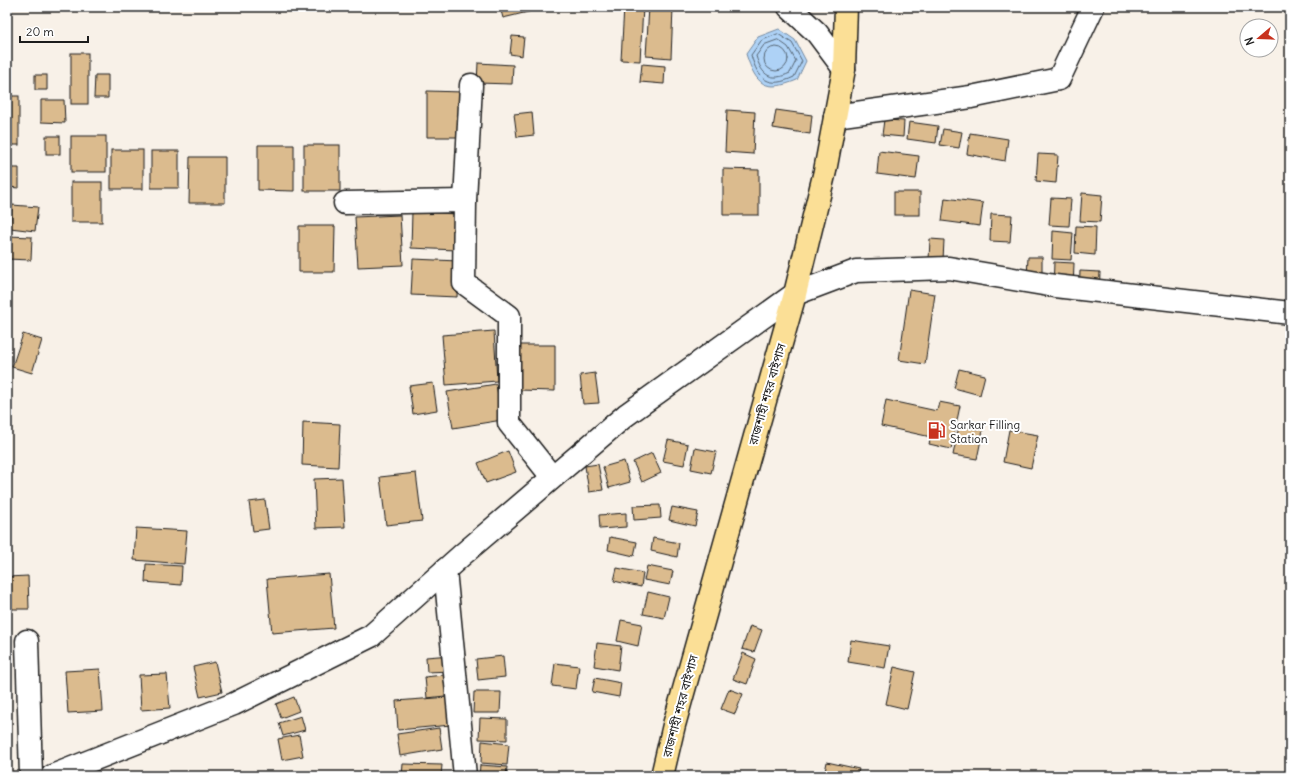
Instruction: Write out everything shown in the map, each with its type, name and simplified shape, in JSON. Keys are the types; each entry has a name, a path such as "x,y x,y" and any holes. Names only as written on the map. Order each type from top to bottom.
{"highway":[{"name":"রাজশাহী শহর বাইপাস","path":"662,776 676,717 795,294 825,171 844,69 846,7"}],"street":[{"path":"789,7 817,33 844,69"},
{"path":"835,116 971,97 1059,79 1093,7"},
{"path":"472,85 465,201 464,283 509,316 509,423 552,477"},
{"path":"345,203 465,201"},
{"path":"52,776 234,704 371,636 552,477 626,415 795,294 856,271 949,268 1055,286 1290,313"},
{"path":"445,570 465,776"},
{"path":"27,641 32,776"}],"water":[{"path":"779,29 795,40 806,61 797,80 777,86 769,86 763,84 758,79 746,54 758,37"}],"building":[{"path":"500,7 531,7 532,11 503,18"},
{"path":"624,7 643,7 640,61 621,60"},
{"path":"649,7 673,8 671,58 646,56"},
{"path":"512,36 524,37 522,56 510,54"},
{"path":"71,53 88,53 88,104 71,104"},
{"path":"478,63 513,65 512,84 477,83"},
{"path":"642,64 665,66 664,84 640,82"},
{"path":"35,75 47,75 47,90 35,90"},
{"path":"95,75 108,75 108,98 94,98"},
{"path":"427,91 463,92 462,137 427,137"},
{"path":"7,96 19,96 19,145 7,145"},
{"path":"41,100 64,100 65,123 41,122"},
{"path":"727,110 755,112 753,154 725,152"},
{"path":"776,110 812,115 810,134 773,128"},
{"path":"532,112 534,135 517,137 514,114"},
{"path":"884,120 904,121 903,137 882,135"},
{"path":"909,122 938,126 936,143 907,139"},
{"path":"943,129 962,132 959,148 940,145"},
{"path":"970,133 1008,139 1005,161 967,154"},
{"path":"46,136 60,136 60,154 46,154"},
{"path":"71,136 106,136 106,172 71,172"},
{"path":"258,145 294,145 294,191 258,190"},
{"path":"304,145 340,145 340,191 304,191"},
{"path":"111,150 143,150 143,189 111,189"},
{"path":"151,151 179,151 179,188 151,188"},
{"path":"879,151 919,156 916,179 877,174"},
{"path":"1038,154 1058,155 1056,183 1036,181"},
{"path":"190,157 225,157 225,203 189,203"},
{"path":"7,168 19,168 19,188 7,187"},
{"path":"723,169 759,170 759,215 723,215"},
{"path":"71,182 102,182 102,222 71,222"},
{"path":"894,192 920,192 920,215 894,215"},
{"path":"1082,193 1102,195 1100,222 1080,221"},
{"path":"945,198 983,203 980,226 942,221"},
{"path":"1051,198 1071,199 1069,226 1049,225"},
{"path":"12,205 38,207 35,231 10,228"},
{"path":"412,212 458,214 456,250 411,248"},
{"path":"991,214 1012,215 1010,242 990,241"},
{"path":"400,215 403,265 358,267 355,217"},
{"path":"299,226 335,226 334,272 299,272"},
{"path":"1076,226 1096,227 1095,255 1075,253"},
{"path":"1053,231 1073,233 1071,260 1052,259"},
{"path":"8,236 32,237 31,260 7,259"},
{"path":"930,239 944,240 943,260 929,260"},
{"path":"1028,257 1042,257 1042,278 1027,278"},
{"path":"413,259 458,261 457,297 411,295"},
{"path":"1054,262 1074,263 1073,291 1053,289"},
{"path":"1080,271 1100,272 1099,299 1079,298"},
{"path":"909,290 935,294 925,364 899,360"},
{"path":"494,331 497,381 446,385 442,335"},
{"path":"23,334 42,340 32,373 12,367"},
{"path":"519,345 555,345 555,391 518,390"},
{"path":"959,369 985,375 980,395 954,388"},
{"path":"595,373 599,403 583,404 580,375"},
{"path":"433,383 437,410 413,414 409,386"},
{"path":"496,384 502,420 453,428 447,392"},
{"path":"886,400 937,411 939,402 960,406 951,449 929,444 931,437 881,426"},
{"path":"303,422 340,424 338,467 302,465"},
{"path":"959,426 983,430 977,459 953,455"},
{"path":"1009,430 1038,435 1031,468 1003,462"},
{"path":"668,440 688,444 684,465 663,461"},
{"path":"695,448 716,452 711,473 691,469"},
{"path":"508,451 516,472 486,483 478,463"},
{"path":"652,453 661,473 642,482 633,462"},
{"path":"624,461 630,482 609,488 603,467"},
{"path":"598,464 603,490 589,492 585,466"},
{"path":"416,473 422,521 386,525 380,477"},
{"path":"342,478 345,527 316,528 314,479"},
{"path":"265,500 269,529 253,531 249,502"},
{"path":"660,505 661,518 634,520 633,506"},
{"path":"672,507 698,512 695,526 669,520"},
{"path":"626,513 626,527 600,529 599,515"},
{"path":"136,528 187,531 184,564 134,560"},
{"path":"610,537 637,542 634,556 608,550"},
{"path":"653,538 679,543 677,557 651,551"},
{"path":"146,564 182,566 181,585 145,582"},
{"path":"647,566 673,571 670,585 644,580"},
{"path":"617,568 643,573 641,587 614,581"},
{"path":"329,574 334,628 272,633 267,579"},
{"path":"28,576 29,609 7,609 7,577"},
{"path":"648,592 669,597 664,618 643,614"},
{"path":"621,620 642,624 638,646 617,641"},
{"path":"750,626 762,630 754,652 742,649"},
{"path":"851,640 889,646 885,668 848,662"},
{"path":"597,643 621,646 618,670 594,666"},
{"path":"743,653 756,659 747,684 733,679"},
{"path":"451,655 451,671 427,672 426,657"},
{"path":"503,656 505,677 478,680 476,659"},
{"path":"215,662 222,692 200,697 193,667"},
{"path":"555,663 579,666 576,689 552,686"},
{"path":"894,667 915,672 907,709 886,704"},
{"path":"100,669 103,711 68,713 65,671"},
{"path":"167,674 170,708 141,710 139,675"},
{"path":"452,674 454,695 427,698 425,677"},
{"path":"595,678 621,683 619,697 592,692"},
{"path":"729,689 743,694 735,714 721,709"},
{"path":"474,692 501,692 500,713 473,713"},
{"path":"294,697 299,711 281,718 276,704"},
{"path":"449,697 451,725 398,730 396,701"},
{"path":"301,716 305,730 283,736 279,723"},
{"path":"480,718 507,719 507,740 479,739"},
{"path":"439,728 442,749 400,756 397,734"},
{"path":"299,735 303,756 282,760 278,739"},
{"path":"482,741 509,744 507,765 481,763"},
{"path":"827,762 859,769 857,776 824,776"},
{"path":"403,764 442,765 441,776 402,776"},
{"path":"480,765 507,767 506,776 479,776"},
{"path":"295,772 295,776 281,776"}],"place":[{"name":"Sarkar Filling Station","path":"937,431"}]}
